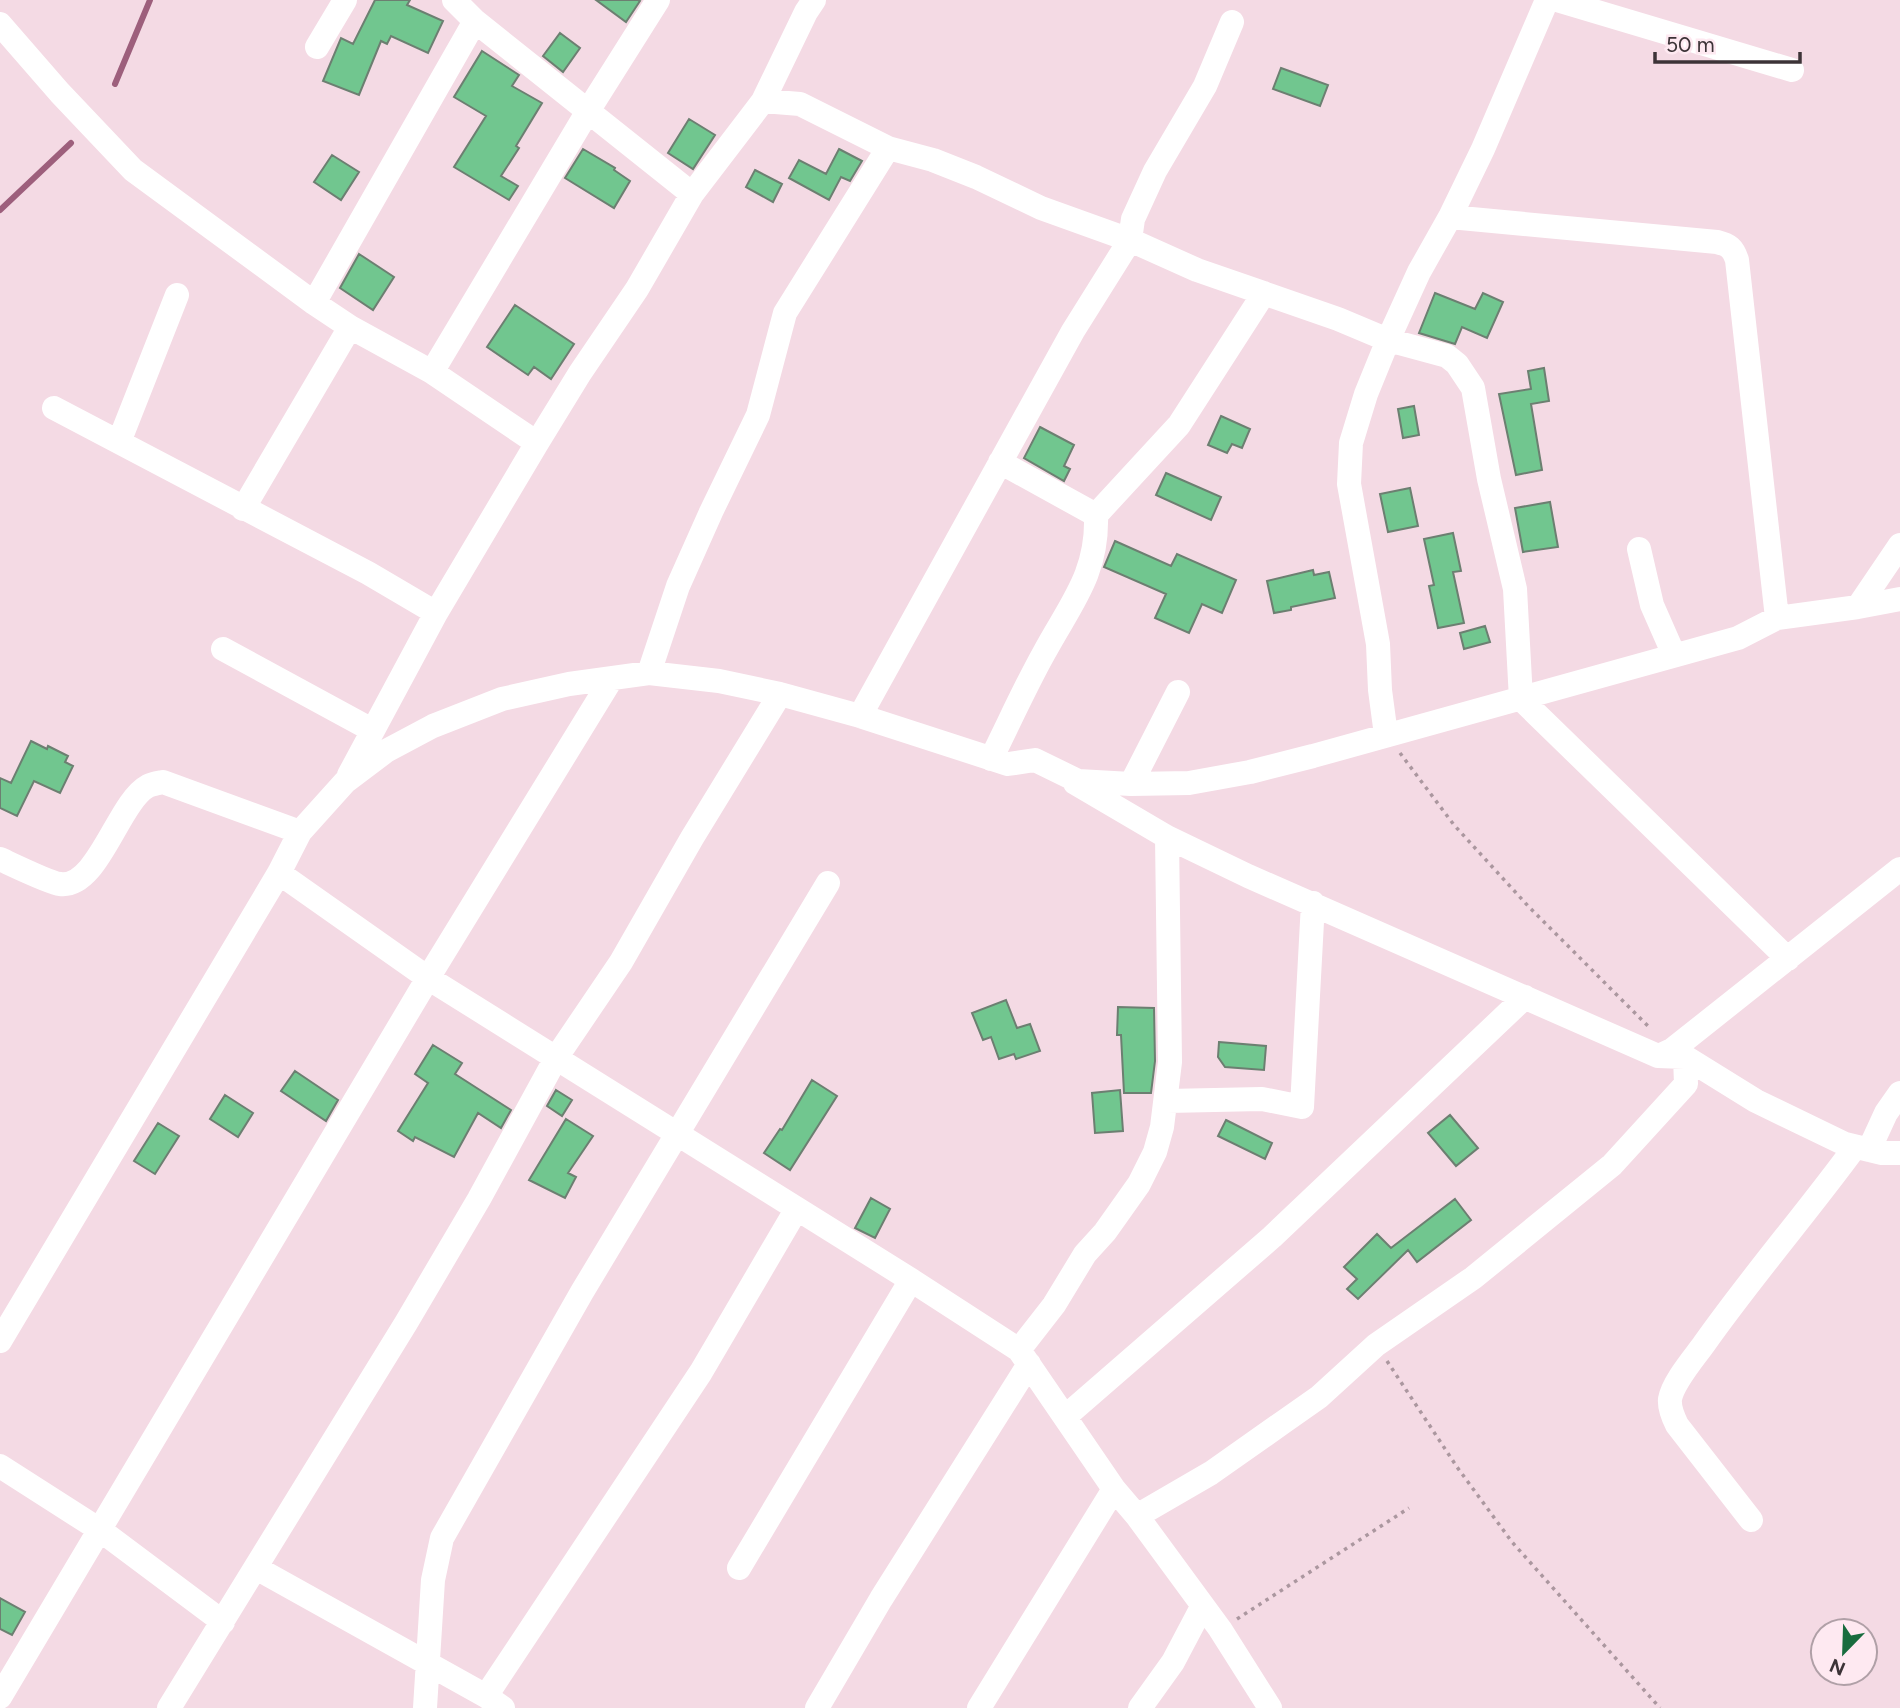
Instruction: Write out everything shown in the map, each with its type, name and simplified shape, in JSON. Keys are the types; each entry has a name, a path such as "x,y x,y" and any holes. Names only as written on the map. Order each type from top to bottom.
{"street":[{"path":"317,47 345,0"},
{"path":"454,0 475,21 692,194"},
{"path":"432,372 588,111 658,0"},
{"path":"1386,735 1378,644 1349,484 1351,443 1366,394 1388,340 1419,272 1450,217 1483,149 1547,0"},
{"path":"1557,0 1792,70"},
{"path":"345,782 436,613 537,443 637,289 692,194 763,101 803,4"},
{"path":"314,303 475,21"},
{"path":"860,716 1073,331 1130,240 1133,219 1155,171 1205,86 1232,22"},
{"path":"0,24 60,93 133,170 314,303 350,327 432,372 537,443"},
{"path":"763,101 800,104 888,148 933,160 1041,208 1130,240 1196,270 1338,319 1388,340 1447,356 1457,364 1473,388 1489,480 1515,589 1521,699 1788,959"},
{"path":"649,673 678,586 758,415 785,313 888,148"},
{"path":"1450,217 1717,242 1734,250 1777,618"},
{"path":"991,759 1044,654 1088,576 1097,539 1096,515 1179,425 1264,293"},
{"path":"119,442 177,295"},
{"path":"243,509 350,327"},
{"path":"54,408 368,573 436,613"},
{"path":"1000,462 1096,515"},
{"path":"1858,607 1900,545"},
{"path":"1639,549 1651,604 1674,655"},
{"path":"0,1341 279,873 300,832 345,782 386,751 433,726 502,699 569,684 649,673 719,681 860,716 1008,764 1035,760 1078,781 1189,783 1250,772 1521,699 1738,638 1777,618 1900,599"},
{"path":"223,649 372,730"},
{"path":"0,1697 428,978 612,678"},
{"path":"1131,784 1178,691"},
{"path":"169,1708 479,1199 556,1058 621,962 780,694"},
{"path":"1035,760 1167,837 1248,876 1525,997 1672,1054 1756,1101 1862,1148 1900,1153"},
{"path":"0,859 60,884 74,882 86,872 134,799 146,787 163,782 300,832"},
{"path":"817,1708 1054,1305 1086,1254 1139,1184 1155,1152 1167,1101 1170,1062 1167,837"},
{"path":"1672,1054 1900,869"},
{"path":"279,873 428,978 911,1280 1024,1357 1114,1489 1220,1629 1270,1708"},
{"path":"425,1708 435,1561 442,1538 582,1292 828,883"},
{"path":"1167,1101 1262,1099 1302,1107 1312,903"},
{"path":"1066,1416 1272,1237 1525,997"},
{"path":"1137,1516 1211,1473 1319,1397 1376,1345 1473,1278 1612,1165 1686,1084 1672,1054"},
{"path":"1751,1520 1677,1425 1671,1411 1670,1399 1734,1302 1862,1148 1900,1093"},
{"path":"256,1568 495,1702 701,1371 796,1210"},
{"path":"738,1568 911,1280"},
{"path":"0,1466 100,1530 223,1622"},
{"path":"979,1708 1114,1489"},
{"path":"1140,1708 1173,1662 1202,1607"}],"path":[{"path":"1386,735 1463,835 1672,1054"},
{"path":"1376,1345 1457,1467 1512,1542 1660,1708"},
{"path":"1220,1629 1409,1508"}],"building":[{"path":"375,0 410,0 407,5 443,21 428,53 391,36 387,44 381,41 359,95 323,81 341,38 353,44"},
{"path":"596,0 638,0 640,1 626,22"},
{"path":"560,33 580,48 563,72 543,56"},
{"path":"482,51 519,75 512,86 542,103 501,176 518,186 509,200 454,167 486,116 454,97"},
{"path":"1281,68 1328,85 1320,106 1273,89"},
{"path":"689,119 715,135 693,169 668,153"},
{"path":"583,149 615,168 614,170 630,181 614,208 565,178"},
{"path":"839,149 862,161 850,181 841,177 829,200 789,178 799,160 826,174"},
{"path":"332,155 359,172 341,200 314,182"},
{"path":"755,170 782,184 773,202 746,187"},
{"path":"359,254 394,277 373,310 340,288"},
{"path":"1435,293 1475,309 1483,293 1503,302 1487,338 1462,327 1455,344 1419,333"},
{"path":"515,305 574,344 551,379 534,367 528,375 487,347"},
{"path":"1544,368 1549,401 1531,404 1542,470 1516,475 1499,394 1531,389 1528,371"},
{"path":"1414,406 1419,435 1403,438 1398,409"},
{"path":"1221,416 1250,429 1242,448 1232,444 1227,453 1208,445"},
{"path":"1040,427 1074,445 1064,466 1070,469 1064,481 1024,458"},
{"path":"1166,473 1221,497 1211,520 1156,495"},
{"path":"1410,488 1418,526 1388,532 1380,494"},
{"path":"1550,502 1558,547 1523,552 1515,508"},
{"path":"1453,533 1461,571 1453,572 1464,623 1438,628 1429,586 1434,585 1424,539"},
{"path":"1115,541 1171,566 1177,554 1236,580 1222,613 1202,604 1189,633 1155,618 1166,594 1104,567"},
{"path":"1313,570 1314,575 1329,572 1335,598 1274,613 1267,581"},
{"path":"1485,626 1490,642 1464,649 1460,633"},
{"path":"31,741 68,756 65,762 73,766 60,793 34,781 17,816 0,808 0,778 11,783"},
{"path":"1006,1000 1017,1028 1030,1024 1040,1051 1016,1059 1014,1054 999,1059 991,1037 983,1040 972,1013"},
{"path":"1118,1007 1154,1008 1155,1061 1151,1093 1124,1093 1121,1035 1117,1035"},
{"path":"1219,1042 1266,1046 1264,1070 1225,1067 1218,1057"},
{"path":"433,1045 462,1063 455,1074 511,1110 501,1128 478,1113 454,1157 415,1137 413,1141 398,1131 428,1083 415,1074"},
{"path":"295,1071 338,1100 326,1121 281,1091"},
{"path":"812,1080 837,1096 790,1170 764,1153 780,1129 782,1130"},
{"path":"556,1090 572,1100 562,1116 547,1106"},
{"path":"1120,1090 1123,1131 1095,1133 1092,1093"},
{"path":"225,1095 253,1113 238,1137 210,1119"},
{"path":"1450,1115 1478,1148 1456,1166 1428,1133"},
{"path":"566,1119 593,1136 568,1173 576,1177 565,1198 529,1180"},
{"path":"1226,1120 1272,1143 1265,1159 1218,1136"},
{"path":"158,1123 179,1136 155,1174 134,1161"},
{"path":"871,1198 890,1209 875,1238 855,1228"},
{"path":"1455,1199 1471,1220 1417,1262 1408,1250 1358,1299 1347,1289 1357,1279 1344,1267 1377,1234 1391,1248"},
{"path":"0,1598 25,1612 12,1635 0,1629"}],"waterway":[{"path":"115,84 150,0"},
{"path":"0,210 71,143"}]}
